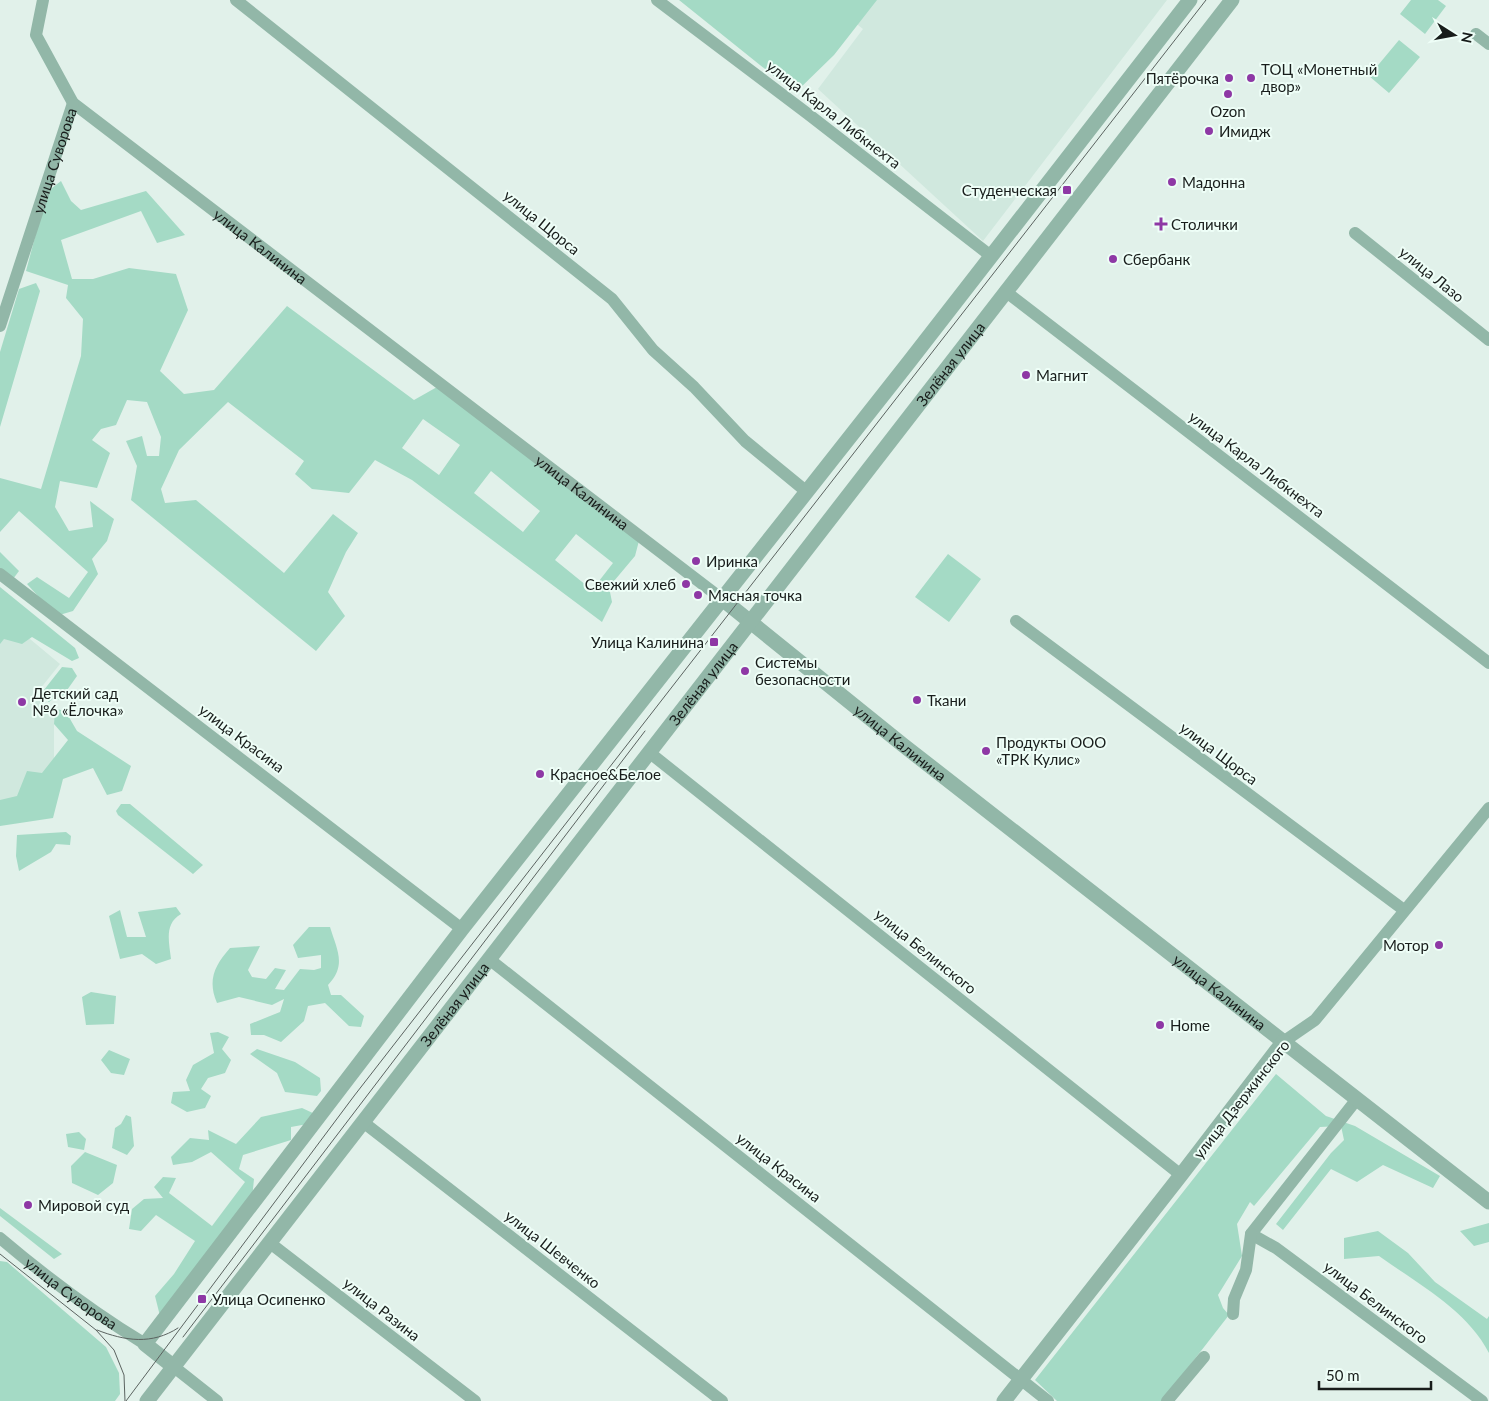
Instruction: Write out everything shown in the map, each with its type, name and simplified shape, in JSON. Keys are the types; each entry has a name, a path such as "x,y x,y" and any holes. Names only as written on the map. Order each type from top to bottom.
{"street":[{"name":"улица Суворова","path":"0,326 73,103 36,35 43,0"},
{"name":"улица Щорса","path":"236,0 612,299 653,350 694,387 745,441 807,492"},
{"name":"улица Карла Либкнехта","path":"657,0 991,256"},
{"path":"217,1401 146,1344 462,930 807,492 1190,0"},
{"name":"Зелёная улица","path":"174,1367 489,959 752,623 1005,292 1232,0"},
{"path":"1476,34 1489,44"},
{"name":"улица Калинина","path":"73,103 722,599 903,745 1489,1202"},
{"name":"улица Лазо","path":"1355,233 1489,340"},
{"name":"улица Карла Либкнехта","path":"1005,292 1489,663"},
{"name":"улица Красина","path":"0,574 462,930"},
{"name":"улица Щорса","path":"1016,621 1404,910"},
{"name":"улица Белинского","path":"650,752 1181,1175"},
{"name":"улица Дзержинского","path":"1004,1401 1283,1042 1315,1020 1489,808"},
{"name":"улица Красина","path":"489,959 1022,1378 1048,1401"},
{"path":"1233,1314 1234,1300 1246,1270 1251,1234 1357,1099"},
{"name":"улица Шевченко","path":"363,1122 722,1401"},
{"name":"улица Белинского","path":"1251,1234 1276,1248 1482,1401"},
{"name":"улица Суворова","path":"0,1238 41,1272 114,1325 146,1344"},
{"name":"улица Разина","path":"270,1243 475,1401"},
{"path":"1167,1401 1204,1357"},
{"path":"148,1401 174,1367"}],"shaded area":[{"path":"826,0 1167,0 983,241 818,89 863,29"},
{"name":"Детский сад №6 «Ёлочка»","path":"0,614 60,664 36,694 54,710 54,803 0,807"}],"green space":[{"path":"679,0 877,0 834,55 795,93"},
{"path":"1411,0 1438,0 1446,6 1425,34 1400,14"},
{"path":"1399,40 1420,57 1389,93 1369,76"},
{"path":"61,181 71,201 81,210 146,191 185,235 157,243 141,211 61,240 72,279 93,279 129,268 176,274 188,310 160,371 184,394 214,390 287,306 414,400 437,387 640,537 635,556 609,587 612,602 602,622 412,480 375,460 349,493 312,489 295,474 304,461 228,402 179,450 161,489 165,503 196,500 284,573 333,514 358,533 346,552 328,592 345,616 316,651 131,500 137,466 126,441 142,436 147,456 159,456 161,437 147,402 127,400 116,425 101,429 92,440 110,453 97,488 60,481 55,507 69,531 93,527 90,501 114,519 107,541 92,559 98,574 73,611 56,616 27,584 37,577 69,598 88,572 19,511 0,532 0,478 41,489 81,356 83,319 66,298 68,285 26,271 47,192","holes":["423,419 460,445 439,475 402,448","491,471 540,511 523,532 474,493","576,534 613,563 592,590 555,560"]},
{"path":"36,283 40,291 0,427 0,352 19,289"},
{"path":"0,552 19,571 13,579 0,570"},
{"path":"948,554 981,579 949,622 915,597"},
{"path":"0,587 75,648 79,658 72,661 32,637 22,644 4,639 0,644"},
{"path":"62,667 72,668 77,676 60,700 54,698 49,702 40,695"},
{"path":"55,708 66,712 77,731 131,766 122,791 107,795 93,768 63,779 53,818 0,826 0,800 17,796 27,771 42,773 68,740 54,724"},
{"path":"121,804 130,804 203,865 193,874 118,815 116,811"},
{"path":"66,832 71,836 70,845 56,844 51,852 19,871 16,856 17,835"},
{"path":"176,907 181,914 172,923 170,928 171,959 156,964 142,954 120,959 109,916 120,910 127,937 146,937 138,912"},
{"path":"309,927 330,927 339,957 337,971 328,985 331,995 341,995 364,1016 361,1027 349,1026 325,1003 308,1006 304,1021 281,1042 264,1035 251,1035 250,1024 280,1012 284,999 272,1005 239,997 217,1003 214,995 213,980 220,961 230,948 260,946 248,970 252,977 266,979 275,968 286,970 275,989 284,990 300,969 314,970 321,968 321,955 298,958 293,945"},
{"path":"91,992 116,996 114,1024 86,1025 82,997"},
{"path":"218,1032 229,1037 222,1049 231,1060 225,1073 208,1078 201,1089 211,1096 205,1108 187,1112 171,1103 173,1092 190,1091 186,1080 193,1065 214,1053 210,1033"},
{"path":"257,1049 295,1062 320,1078 321,1091 317,1096 285,1092 277,1073 250,1054"},
{"path":"109,1050 130,1059 124,1075 111,1073 101,1060"},
{"path":"1276,1074 1326,1116 1355,1126 1440,1176 1433,1188 1383,1165 1357,1182 1331,1169 1283,1230 1276,1224 1331,1153 1344,1140 1341,1126 1320,1127 1254,1206 1250,1202 1237,1224 1242,1256 1218,1295 1223,1308 1229,1315 1162,1401 1057,1401 1035,1380"},
{"path":"302,1108 315,1114 313,1123 291,1127 291,1140 243,1155 239,1169 254,1179 252,1199 161,1320 155,1296 174,1274 195,1241 156,1215 141,1231 129,1229 132,1209 144,1199 163,1198 154,1187 163,1177 176,1178 169,1193 212,1226 245,1182 211,1152 192,1162 173,1165 171,1157 190,1138 209,1140 208,1130 236,1144 261,1117"},
{"path":"126,1115 131,1117 134,1146 127,1155 112,1148 115,1128 121,1124"},
{"path":"79,1132 86,1139 84,1150 68,1147 66,1134"},
{"path":"85,1152 117,1165 113,1183 98,1195 72,1183 71,1166"},
{"path":"0,1208 62,1254 54,1259 0,1216"},
{"path":"1489,1223 1489,1242 1474,1246 1460,1231"},
{"path":"1378,1231 1408,1253 1435,1282 1487,1319 1489,1316 1489,1353 1480,1338 1455,1311 1379,1256 1344,1259 1344,1238"},
{"path":"0,1261 7,1262 106,1347 119,1373 120,1394 115,1401 0,1401"}],"tram line":[{"path":"126,1401 354,1096 1206,0"},
{"path":"183,1337 645,731"},
{"path":"0,1254 96,1330 114,1350 124,1375 125,1401"},
{"path":"97,1330 118,1337 138,1340 158,1337 178,1328"}],"place":[{"name":"Пятёрочка","path":"1229,78"},
{"name":"ТОЦ «Монетный двор»","path":"1251,78"},
{"name":"Ozon","path":"1228,94"},
{"name":"Имидж","path":"1209,131"},
{"name":"Мадонна","path":"1172,182"},
{"name":"Студенческая","path":"1067,190"},
{"name":"Столички","path":"1161,224"},
{"name":"Сбербанк","path":"1113,259"},
{"name":"Магнит","path":"1026,375"},
{"name":"Иринка","path":"696,561"},
{"name":"Свежий хлеб","path":"686,584"},
{"name":"Мясная точка","path":"698,595"},
{"name":"Улица Калинина","path":"714,642"},
{"name":"Системы безопасности","path":"745,671"},
{"name":"Ткани","path":"917,700"},
{"name":"Детский сад №6 «Ёлочка»","path":"22,702"},
{"name":"Продукты ООО «ТРК Кулис»","path":"986,751"},
{"name":"Красное&Белое","path":"540,774"},
{"name":"Мотор","path":"1439,945"},
{"name":"Home","path":"1160,1025"},
{"name":"Мировой суд","path":"28,1205"},
{"name":"Улица Осипенко","path":"202,1299"}]}
